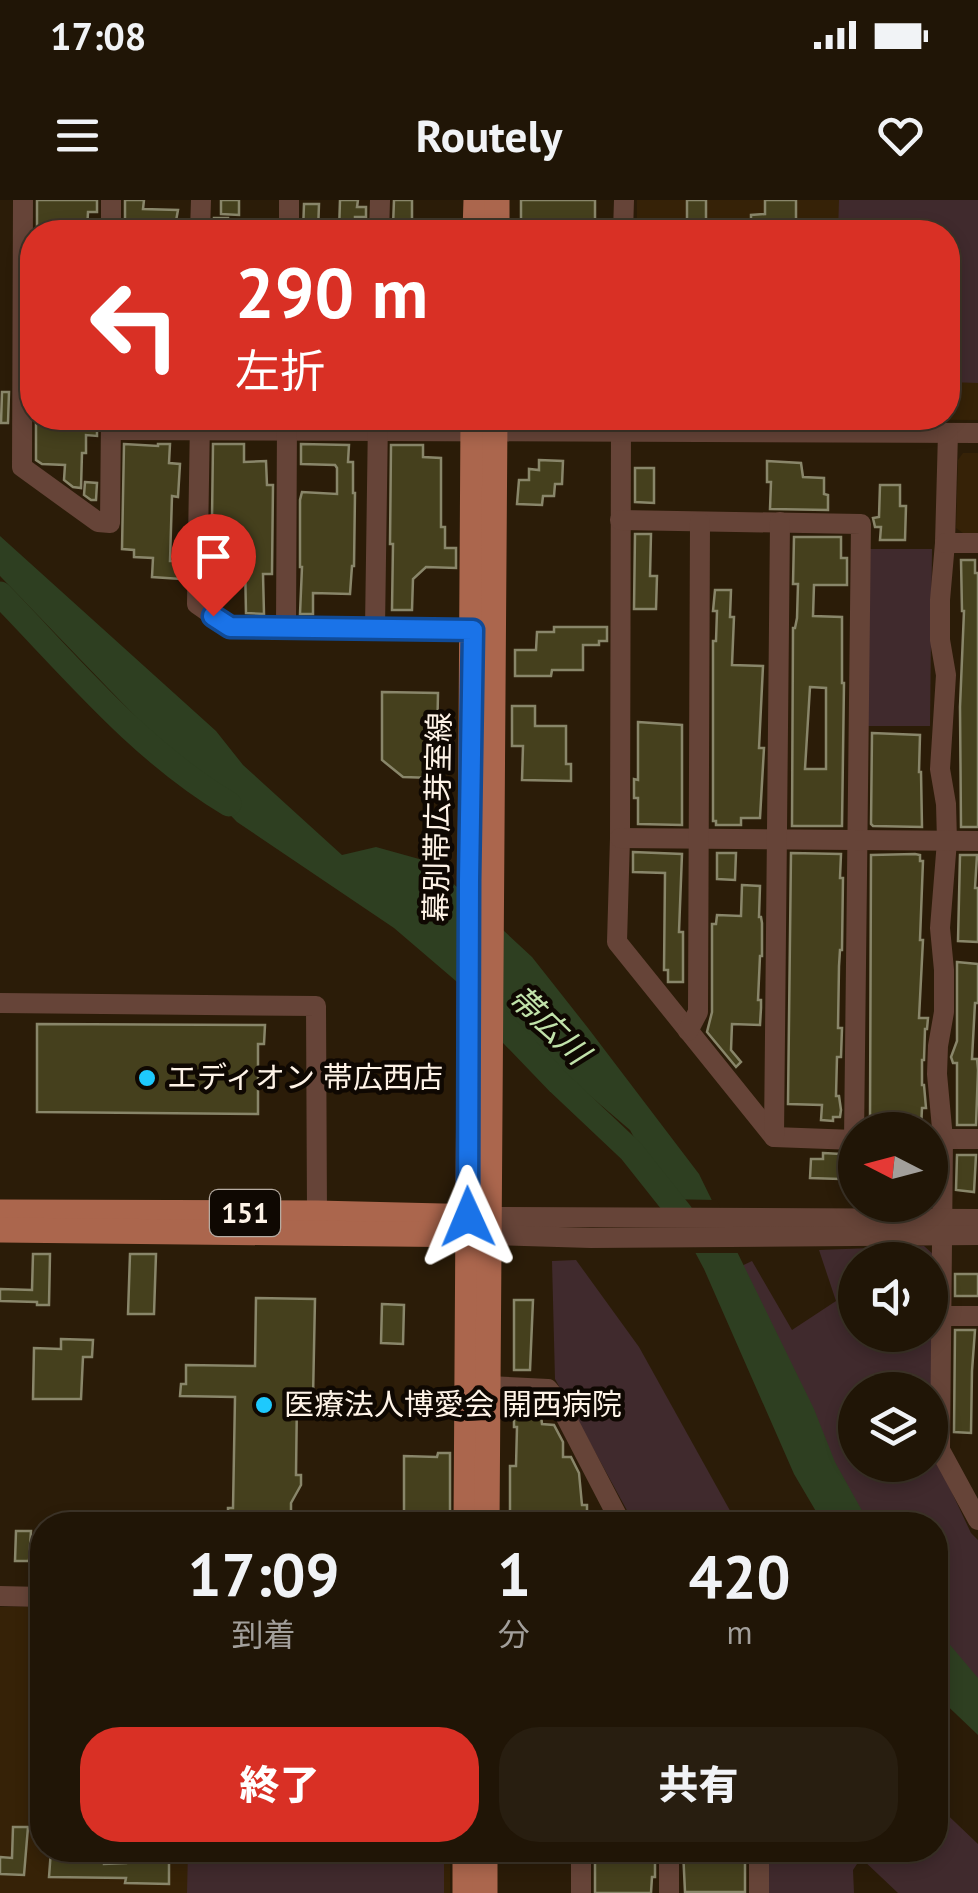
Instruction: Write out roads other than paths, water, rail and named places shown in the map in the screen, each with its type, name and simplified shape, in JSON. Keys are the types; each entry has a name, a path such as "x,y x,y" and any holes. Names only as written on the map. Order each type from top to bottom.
{"main road":[{"name":"幕別帯広芽室線","path":"478,1226 490,1112 492,899 483,630 484,430"},
{"name":"幕別帯広芽室線","path":"478,1226 467,1094 469,880 483,630"},
{"name":"151","path":"0,1212 317,1213 478,1226"},
{"name":"151","path":"0,1230 478,1226"},
{"path":"478,1226 488,1386 487,1512"},
{"path":"467,1512 478,1226"},
{"path":"465,1862 465,1893"},
{"path":"484,1893 485,1862"}],"street":[{"path":"22,430 22,467 98,522 110,522 111,430"},
{"path":"200,430 196,604 230,627 483,630"},
{"path":"286,430 286,628"},
{"path":"374,628 378,430"},
{"path":"621,430 617,942 774,1137 838,1139"},
{"path":"839,430 978,434"},
{"path":"936,1112 938,1046 944,1012 940,928 947,841 940,769 946,675 940,640 940,600 948,433"},
{"path":"620,520 861,524 855,1112"},
{"path":"688,1032 698,1012 700,522"},
{"path":"774,1137 780,522"},
{"path":"944,544 978,543"},
{"path":"620,838 978,842"},
{"path":"0,1003 316,1006 317,1213"},
{"path":"948,1140 978,1139"},
{"path":"478,1226 578,1216 774,1227 941,1227 978,1220"},
{"path":"941,1222 941,1242"},
{"path":"478,1226 591,1238 774,1227"},
{"path":"941,1227 978,1235"},
{"path":"948,1316 978,1316"},
{"path":"941,1352 940,1450 978,1520"},
{"path":"488,1386 548,1389 615,1512"},
{"path":"0,1596 30,1597"},
{"path":"581,1862 581,1893"},
{"path":"670,1862 670,1893"},
{"path":"759,1893 760,1862"}],"water":[{"path":"0,536 216,731 243,765 342,855 376,847 430,862 532,957 699,1174 814,1409 838,1467 838,1482 846,1482 863,1512 816,1512 794,1474 704,1269 630,1130 394,928 237,822 0,576"},
{"path":"948,1642 978,1678 978,1735 948,1706"}],"waterway":[{"name":"帯広川","path":"0,594 136,734 229,804"},
{"name":"帯広川","path":"479,1000 631,1151 681,1214"}],"place":[{"name":"エディオン 帯広西店","path":"147,1078"},
{"name":"医療法人博愛会 開西病院","path":"264,1405"}]}
